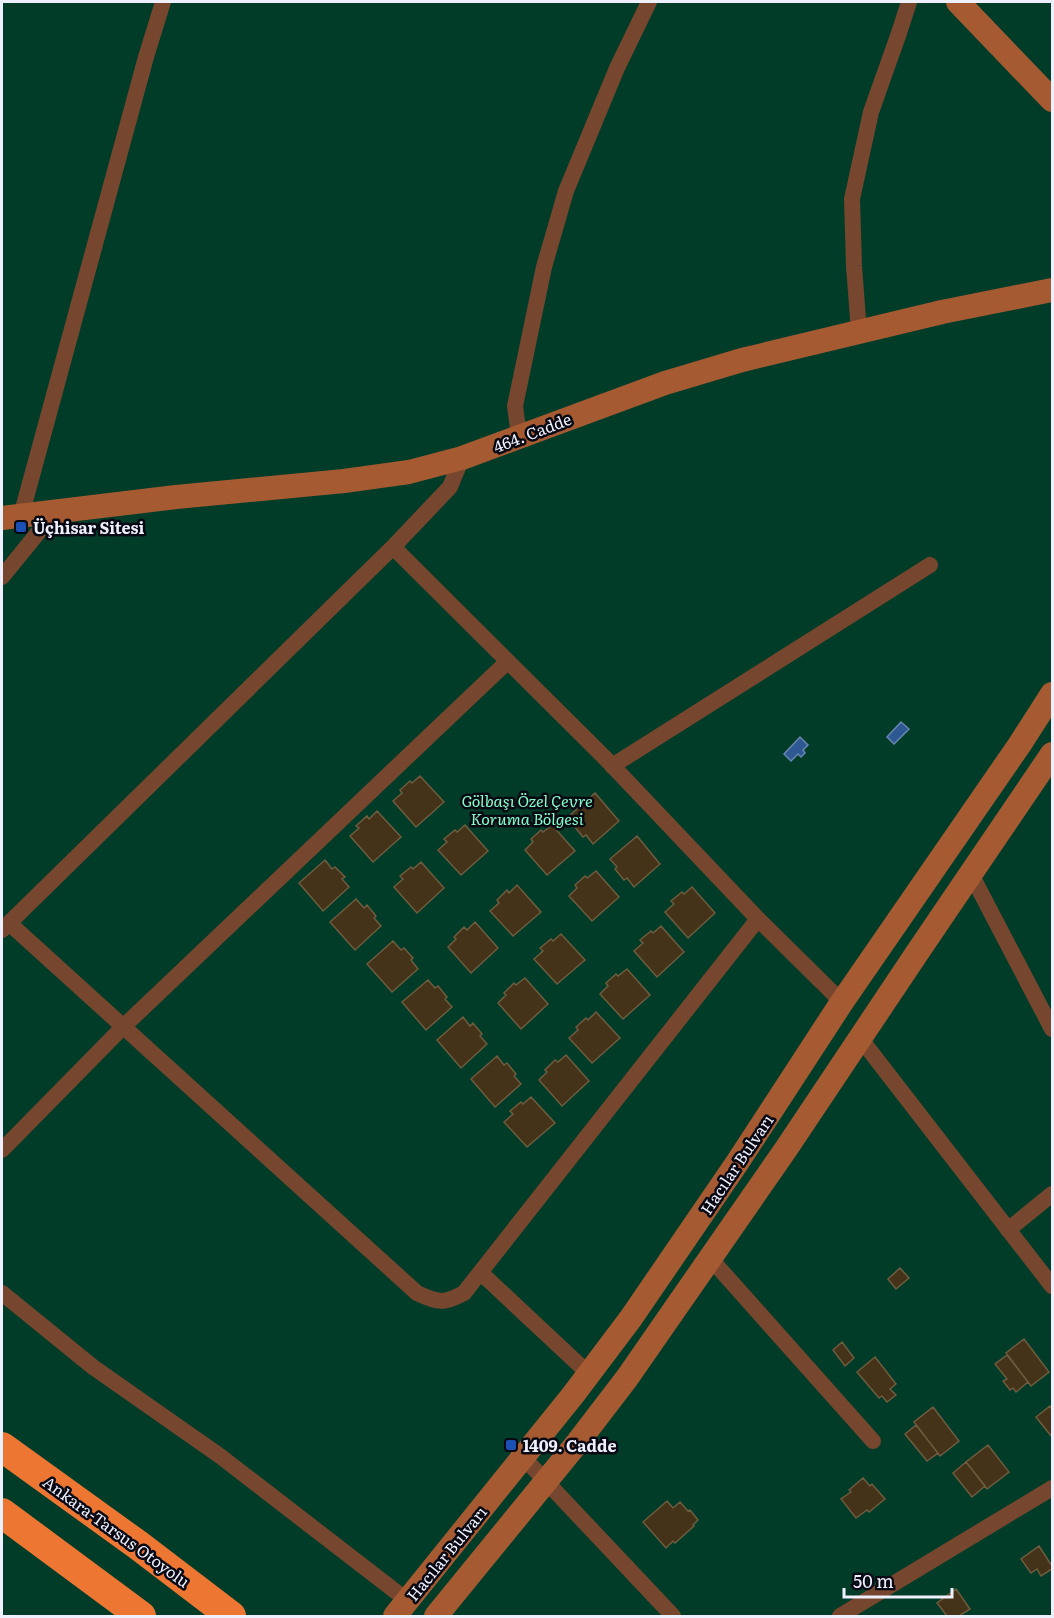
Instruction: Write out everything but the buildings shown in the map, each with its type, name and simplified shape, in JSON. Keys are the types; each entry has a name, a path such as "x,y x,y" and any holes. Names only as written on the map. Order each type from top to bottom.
{"highway":[{"name":"Ankara-Tarsus Otoyolu","path":"2,1447 138,1545 231,1617"},
{"path":"2,1513 141,1617"}],"main road":[{"path":"957,2 1053,100"},
{"name":"464. Cadde","path":"8,519 176,497 381,477 431,467 462,458 665,383 742,360 942,312 1053,290"},
{"name":"Hacılar Bulvarı","path":"401,1609 625,1326 842,1002 1053,694"},
{"name":"Hacılar Bulvarı","path":"436,1617 614,1395 786,1149 1053,754"}],"street":[{"path":"8,519 163,2"},
{"path":"519,436 515,406 544,267 566,191 617,68 650,2"},
{"path":"859,332 852,199 871,112 909,2"},
{"path":"462,458 450,487 393,547 5,927 123,1028 417,1293 435,1301 452,1300 464,1293 481,1273 758,919"},
{"path":"2,577 55,512"},
{"path":"393,547 612,766 758,919 842,1002"},
{"path":"612,766 930,565"},
{"path":"2,1150 123,1028 507,662"},
{"path":"971,874 1053,1029"},
{"path":"860,1038 1053,1286"},
{"path":"1008,1230 1053,1194"},
{"path":"710,1258 873,1441"},
{"path":"481,1273 589,1374"},
{"path":"2,1293 93,1367 220,1456 401,1609"},
{"path":"523,1457 673,1617"},
{"path":"840,1617 1053,1488"}],"green space":[{"name":"Gölbaşı Özel Çevre Koruma Bölgesi","path":"2,2 1052,2 1052,1616 2,1616"}],"water":[{"path":"901,722 909,729 894,744 887,737"},
{"path":"800,737 808,745 803,750 805,753 801,757 798,754 791,761 784,754"}],"place":[{"name":"Üçhisar Sitesi","path":"21,527"},
{"name":"1409. Cadde","path":"511,1445"}]}
